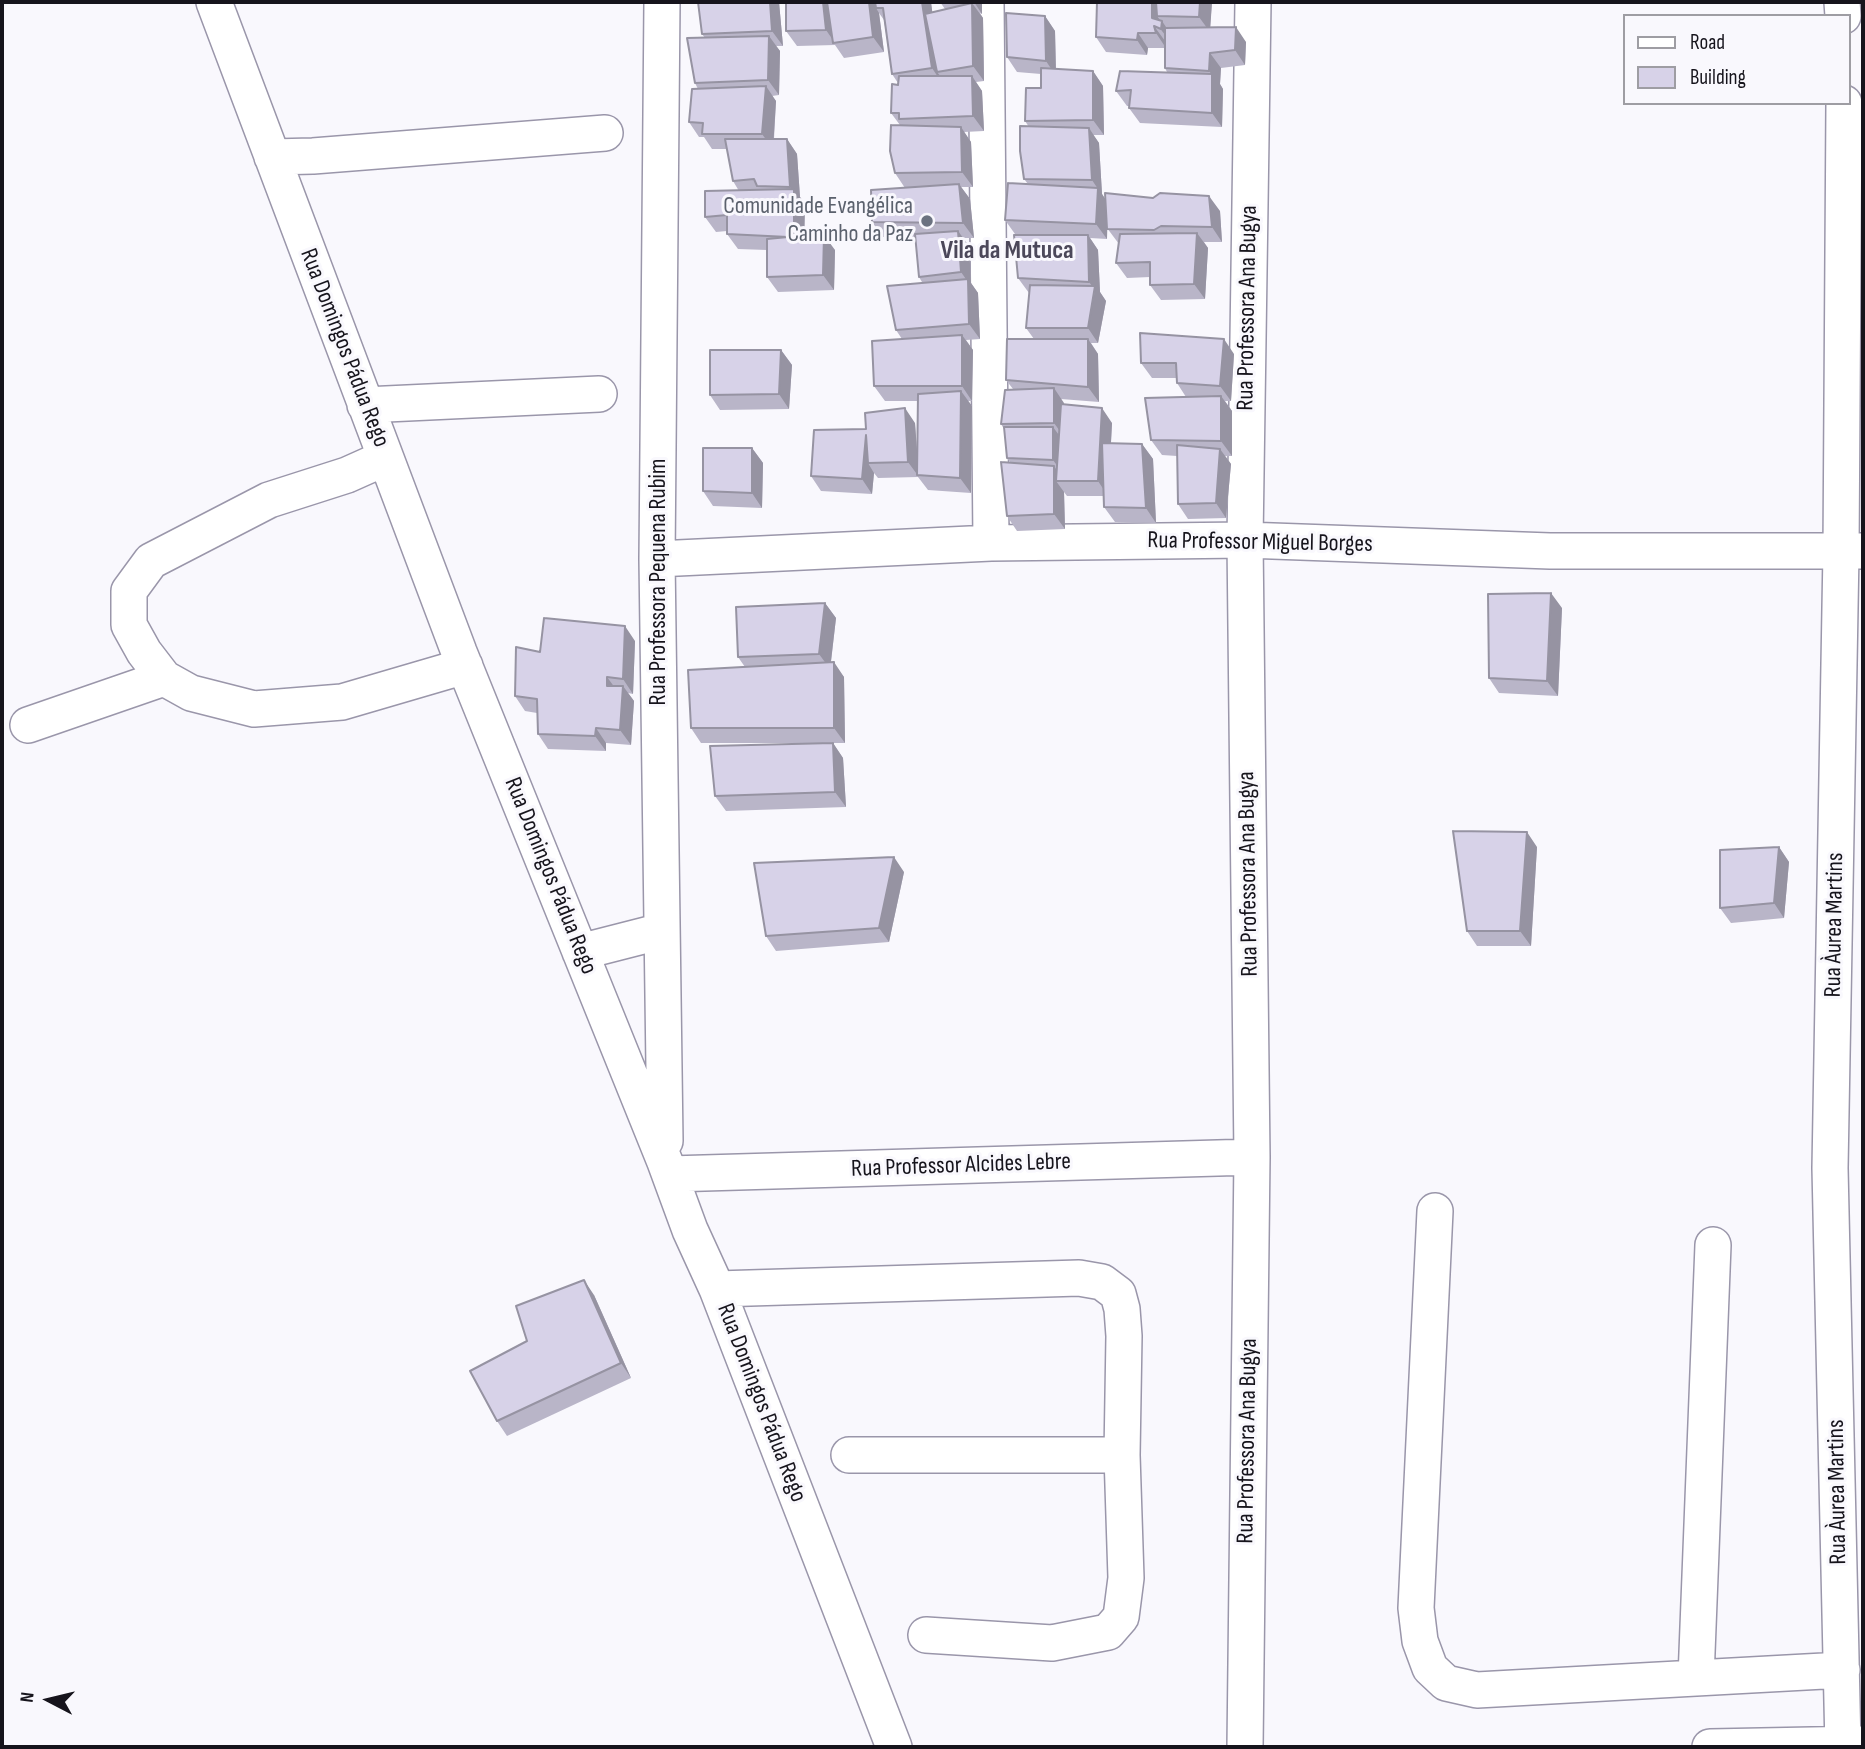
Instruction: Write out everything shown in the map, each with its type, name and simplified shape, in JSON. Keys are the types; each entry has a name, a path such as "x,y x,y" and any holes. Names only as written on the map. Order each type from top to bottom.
{"street":[{"name":"Rua Domingos Pádua Rego","path":"214,2 465,666 668,1168 690,1230 717,1289 894,1747"},
{"name":"Rua Professora Pequena Rubim","path":"662,2 657,559 668,1168"},
{"path":"986,2 991,543"},
{"name":"Rua Professora Ana Bugya","path":"1245,1747 1252,1157 1245,540 1253,2"},
{"name":"Rua Àurea Martins","path":"1850,1745 1842,1670 1830,1168 1852,552 1851,123"},
{"path":"272,157 605,133"},
{"path":"365,405 599,394"},
{"path":"385,458 347,475 269,500 151,561 129,592 129,625 144,652 164,678 191,694 254,709 342,702 465,666"},
{"name":"Rua Professor Miguel Borges","path":"657,559 991,543 1245,540 1550,551 1852,552"},
{"path":"28,725 164,678"},
{"path":"580,952 662,932"},
{"name":"Rua Professor Alcides Lebre","path":"668,1168 1252,1157"},
{"path":"1435,1211 1416,1608 1420,1641 1430,1668 1446,1683 1477,1690 1842,1670"},
{"path":"1696,1678 1713,1245"},
{"path":"717,1289 1079,1278 1102,1282 1118,1294 1122,1309 1122,1455 1126,1578 1121,1617 1108,1632 1052,1643 926,1635"},
{"path":"849,1455 1122,1455"},
{"path":"1710,1747 1850,1745"}],"building":[{"path":"698,2 770,2 772,31 702,34"},
{"path":"786,2 823,2 826,30 786,31"},
{"path":"827,2 869,2 873,37 833,43"},
{"path":"875,2 922,2 932,68 892,74 883,8 876,8"},
{"path":"1097,2 1152,2 1152,18 1162,21 1161,29 1154,26 1156,33 1138,33 1137,40 1096,37"},
{"path":"1156,2 1200,2 1199,17 1157,16"},
{"path":"972,3 973,66 937,72 925,14"},
{"path":"1006,13 1045,16 1046,61 1007,57"},
{"path":"1236,27 1235,50 1210,53 1209,71 1165,68 1165,28"},
{"path":"769,36 768,80 695,83 687,38"},
{"path":"1041,68 1093,71 1093,120 1025,121 1026,88 1041,88"},
{"path":"1120,71 1212,74 1212,113 1129,108 1131,90 1116,91"},
{"path":"899,76 972,76 973,116 899,119 899,113 891,113 892,84 898,85"},
{"path":"766,86 762,134 702,134 703,123 689,122 692,89"},
{"path":"891,125 961,127 962,172 895,173 890,151"},
{"path":"1020,126 1089,128 1092,180 1024,179"},
{"path":"725,139 787,139 790,187 757,186 754,179 733,181"},
{"path":"1008,183 1098,188 1096,224 1005,220"},
{"path":"959,184 963,223 872,222 871,190"},
{"path":"794,189 794,237 824,235 823,275 767,277 767,239 788,237 727,234 727,215 705,217 705,191"},
{"path":"1105,193 1153,198 1160,193 1209,196 1212,227 1107,229"},
{"path":"958,231 961,272 919,277 915,234"},
{"path":"1197,233 1194,284 1150,285 1150,262 1116,263 1120,234"},
{"path":"1014,235 1088,235 1089,282 1018,278"},
{"path":"968,279 969,324 896,330 887,286"},
{"path":"1030,285 1095,286 1088,328 1026,328"},
{"path":"1140,333 1224,339 1220,386 1177,383 1176,363 1141,363"},
{"path":"962,335 962,386 874,386 872,341"},
{"path":"1007,339 1088,339 1088,387 1006,380"},
{"path":"710,350 781,350 779,394 710,395"},
{"path":"1054,388 1054,423 1001,424 1005,390"},
{"path":"961,391 960,478 917,475 918,394"},
{"path":"1221,396 1221,441 1151,440 1145,398"},
{"path":"1061,404 1102,408 1098,481 1056,481"},
{"path":"905,408 908,462 868,463 866,435 862,479 811,476 814,430 866,429 865,413"},
{"path":"1004,427 1053,427 1053,460 1007,458"},
{"path":"1102,443 1142,444 1146,508 1104,507"},
{"path":"1177,445 1220,449 1216,503 1178,504"},
{"path":"703,448 752,448 752,493 703,491"},
{"path":"1001,462 1054,466 1054,514 1007,516"},
{"path":"1551,593 1547,681 1489,678 1488,594"},
{"path":"825,603 819,654 738,657 736,607"},
{"path":"544,618 625,626 623,679 607,677 607,686 623,686 620,730 596,728 595,736 538,734 537,699 515,696 516,647 540,652"},
{"path":"834,662 834,728 691,728 688,670"},
{"path":"833,743 835,792 715,796 710,746"},
{"path":"1453,831 1527,832 1520,931 1467,931"},
{"path":"1779,847 1774,903 1720,908 1720,850"},
{"path":"894,857 879,928 766,936 754,863"},
{"path":"584,1280 621,1363 497,1421 470,1371 527,1341 516,1306"}],"place":[{"name":"Comunidade Evangélica Caminho da Paz","path":"927,221"}],"district":[{"name":"Vila da Mutuca","path":"1007,251"}]}
